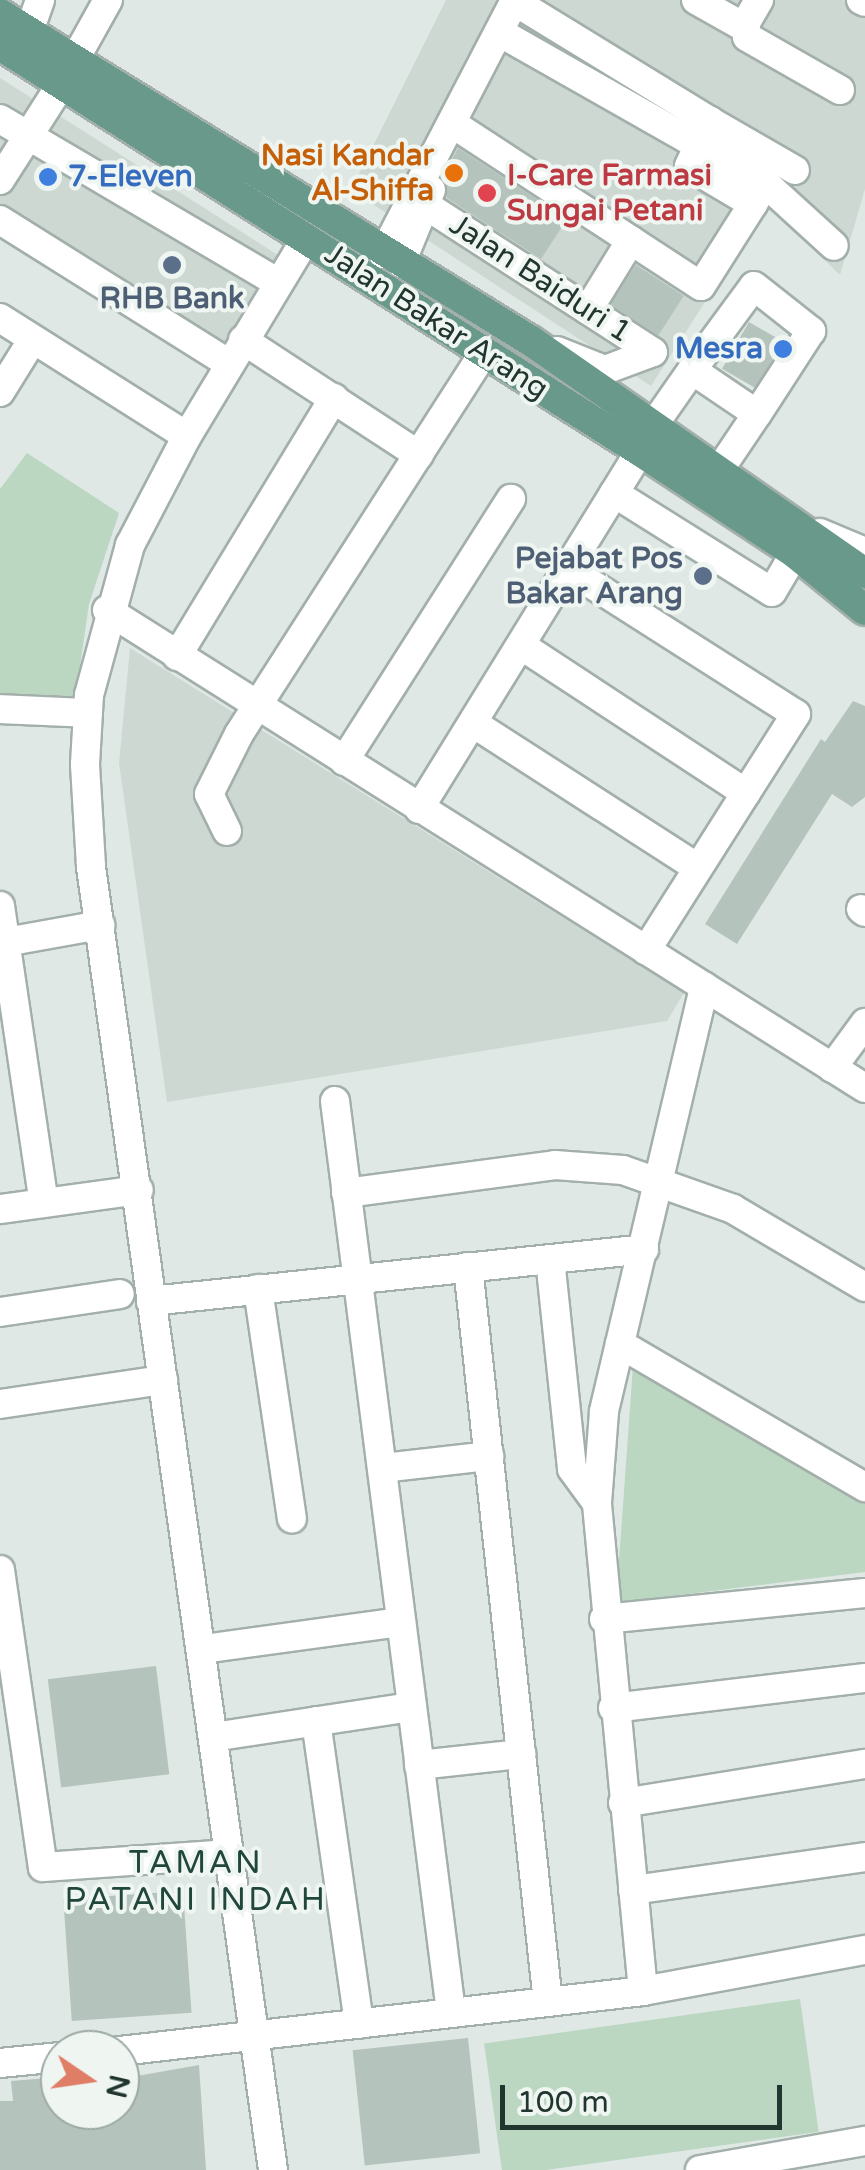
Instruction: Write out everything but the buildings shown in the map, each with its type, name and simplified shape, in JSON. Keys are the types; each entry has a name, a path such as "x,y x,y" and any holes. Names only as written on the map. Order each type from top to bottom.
{"main road":[{"name":"Jalan Bakar Arang","path":"0,14 29,32 68,72 306,239 640,451 865,573"},
{"name":"Jalan Bakar Arang","path":"0,45 68,72 531,342 720,469 800,540 865,610"}],"street":[{"path":"29,32 40,0"},
{"path":"0,180 108,0"},
{"path":"696,0 744,27 747,37 840,90"},
{"path":"744,27 759,0"},
{"path":"392,258 410,195 439,154 515,1 702,132"},
{"path":"499,32 702,132 795,170"},
{"path":"0,119 276,282"},
{"path":"453,124 701,286 759,194"},
{"path":"702,132 688,166 759,194 834,246"},
{"path":"392,258 427,206 439,154"},
{"name":"Jalan Baiduri 1","path":"427,206 653,352 605,370 531,342"},
{"path":"0,220 236,352 334,398 419,455"},
{"path":"272,2170 86,811 88,713 108,610 130,545 187,436 276,282 306,239"},
{"path":"588,310 631,240"},
{"path":"655,423 754,286 811,332 720,469"},
{"path":"0,318 187,436"},
{"path":"0,392 33,339"},
{"path":"227,832 209,794 484,352"},
{"path":"692,370 757,414"},
{"path":"177,656 334,398"},
{"path":"420,809 476,726 640,451"},
{"path":"614,493 772,592 800,540 865,552"},
{"path":"344,761 510,499"},
{"path":"568,569 796,714 646,950"},
{"path":"108,610 865,1088"},
{"path":"522,646 746,793"},
{"path":"0,709 88,713"},
{"path":"476,726 698,868"},
{"path":"0,906 2,943 44,1203"},
{"path":"2,943 100,925"},
{"path":"643,1991 604,1619 597,1503 604,1411 704,987"},
{"path":"832,1068 865,1023"},
{"path":"335,1102 451,2011"},
{"path":"346,1194 555,1165 623,1170 734,1208 865,1287"},
{"path":"0,1209 139,1190"},
{"path":"151,1301 644,1249"},
{"path":"550,1259 572,1468 597,1503"},
{"path":"468,1268 548,2002"},
{"path":"258,1290 292,1519"},
{"path":"0,1312 120,1294"},
{"path":"620,1344 865,1488"},
{"path":"0,1404 162,1380"},
{"path":"382,1468 489,1456"},
{"path":"0,1570 43,1867 227,1854"},
{"path":"604,1619 865,1593"},
{"path":"203,1650 401,1622"},
{"path":"613,1708 865,1678"},
{"path":"213,1737 412,1707"},
{"path":"316,1721 359,2024"},
{"path":"419,1765 521,1754"},
{"path":"623,1803 865,1764"},
{"path":"633,1890 865,1857"},
{"path":"140,2049 643,1991 865,1950"},
{"path":"0,2063 40,2059"},
{"path":"700,2170 797,2164 865,2141"}],"shaded area":[{"path":"446,0 865,0 865,189 840,275 768,204 651,386 351,190"},
{"path":"0,78 303,271 237,371 0,221"},
{"path":"130,648 684,993 667,1021 167,1102 119,763"}],"green space":[{"path":"27,453 119,513 89,604 75,700 0,697 0,489"},
{"path":"633,1366 865,1499 865,1572 616,1603"},
{"path":"800,1999 819,2132 546,2170 502,2170 484,2043"}],"place":[{"name":"Nasi Kandar Al-Shiffa","path":"454,173"},
{"name":"7-Eleven","path":"48,177"},
{"name":"I-Care Farmasi Sungai Petani","path":"487,193"},
{"name":"RHB Bank","path":"172,265"},
{"name":"Mesra","path":"783,349"},
{"name":"Pejabat Pos Bakar Arang","path":"703,576"}],"district":[{"name":"TAMAN PATANI INDAH","path":"196,1882"}]}
